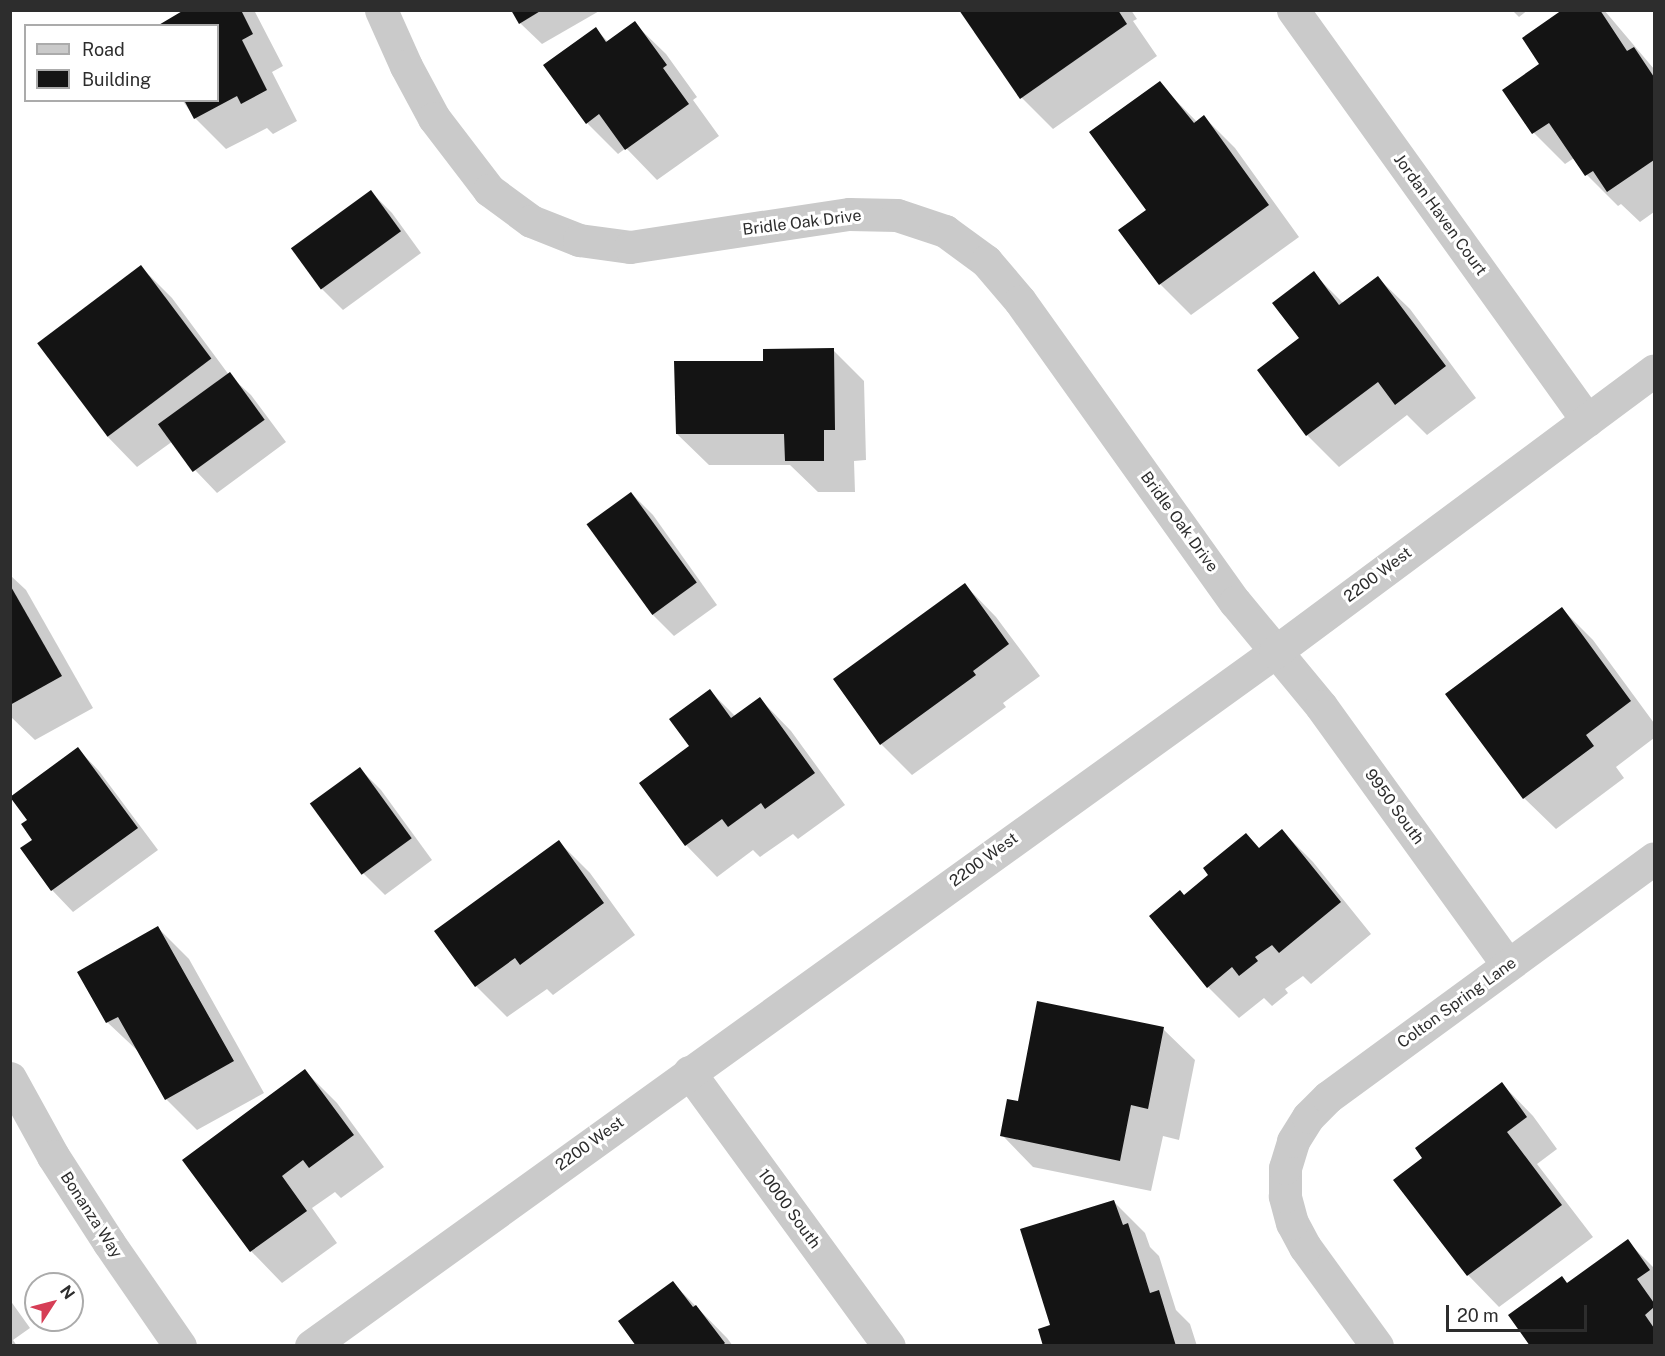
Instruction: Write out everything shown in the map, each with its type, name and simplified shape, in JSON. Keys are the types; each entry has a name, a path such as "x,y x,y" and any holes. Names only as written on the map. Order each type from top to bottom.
{"street":[{"name":"Bridle Oak Drive","path":"381,10 406,66 434,118 489,190 531,221 579,240 630,247 849,214 897,215 945,231 986,261 1020,301 1235,602 1275,652"},
{"name":"Jordan Haven Court","path":"1293,10 1587,420"},
{"name":"2200 West","path":"311,1346 1275,652 1654,371"},
{"name":"9950 South","path":"1275,652 1321,706 1508,965"},
{"name":"Colton Spring Lane","path":"1377,1346 1305,1247 1292,1223 1285,1196 1286,1168 1293,1141 1308,1117 1328,1097 1654,858"},
{"name":"10000 South","path":"689,1072 889,1346"},
{"name":"Bonanza Way","path":"10,1078 59,1165 180,1346"}],"building":[{"path":"184,10 241,10 253,34 242,40 267,90 241,104 237,96 194,119 185,102 219,102 219,24 160,24"},
{"path":"511,10 542,10 519,24"},
{"path":"959,10 1118,10 1127,24 1020,99"},
{"path":"1562,10 1600,10 1627,51 1634,47 1654,77 1654,160 1607,192 1593,171 1585,176 1549,123 1532,134 1502,90 1539,64 1522,38"},
{"path":"635,21 667,65 663,68 689,104 625,150 599,114 586,124 543,65 596,27 606,42"},
{"path":"1160,81 1194,123 1204,115 1269,205 1159,285 1118,230 1146,210 1089,132"},
{"path":"371,190 401,231 321,289 291,248"},
{"path":"141,265 211,358 108,437 37,343"},
{"path":"1314,271 1339,305 1378,276 1446,366 1395,405 1378,382 1306,436 1257,370 1299,338 1272,303"},
{"path":"834,348 835,430 824,430 824,461 785,461 784,434 676,434 674,361 763,361 763,349"},
{"path":"230,372 265,420 193,472 158,424"},
{"path":"631,492 697,583 652,615 587,524"},
{"path":"965,583 1009,644 973,671 976,675 880,745 833,679"},
{"path":"10,585 62,676 10,705"},
{"path":"1562,607 1631,701 1586,735 1594,746 1523,799 1445,694"},
{"path":"710,689 731,718 760,697 815,773 765,809 761,803 728,827 722,819 685,846 639,783 689,746 669,719"},
{"path":"78,747 138,828 51,891 20,848 32,840 21,824 27,820 10,797"},
{"path":"360,767 412,838 362,875 310,803"},
{"path":"1282,829 1341,902 1279,953 1272,945 1255,957 1258,961 1239,976 1232,967 1207,988 1149,916 1180,890 1184,895 1208,875 1203,868 1246,833 1259,848"},
{"path":"559,840 604,903 520,965 515,958 475,987 434,931"},
{"path":"158,926 234,1061 165,1100 118,1017 106,1023 77,972"},
{"path":"1037,1001 1164,1027 1148,1109 1131,1105 1120,1161 1000,1136 1007,1099 1018,1101"},
{"path":"305,1069 354,1135 309,1168 303,1160 282,1176 307,1211 250,1252 182,1160"},
{"path":"1502,1082 1527,1117 1507,1132 1562,1205 1467,1276 1393,1180 1422,1158 1415,1148"},
{"path":"1114,1200 1123,1225 1128,1223 1150,1293 1159,1290 1176,1346 1043,1346 1038,1329 1050,1325 1020,1229"},
{"path":"1628,1239 1650,1270 1637,1279 1654,1303 1654,1307 1645,1315 1654,1328 1654,1346 1530,1346 1508,1315 1562,1276 1567,1283"},
{"path":"673,1281 693,1307 696,1305 725,1343 722,1346 636,1346 618,1321"}]}
